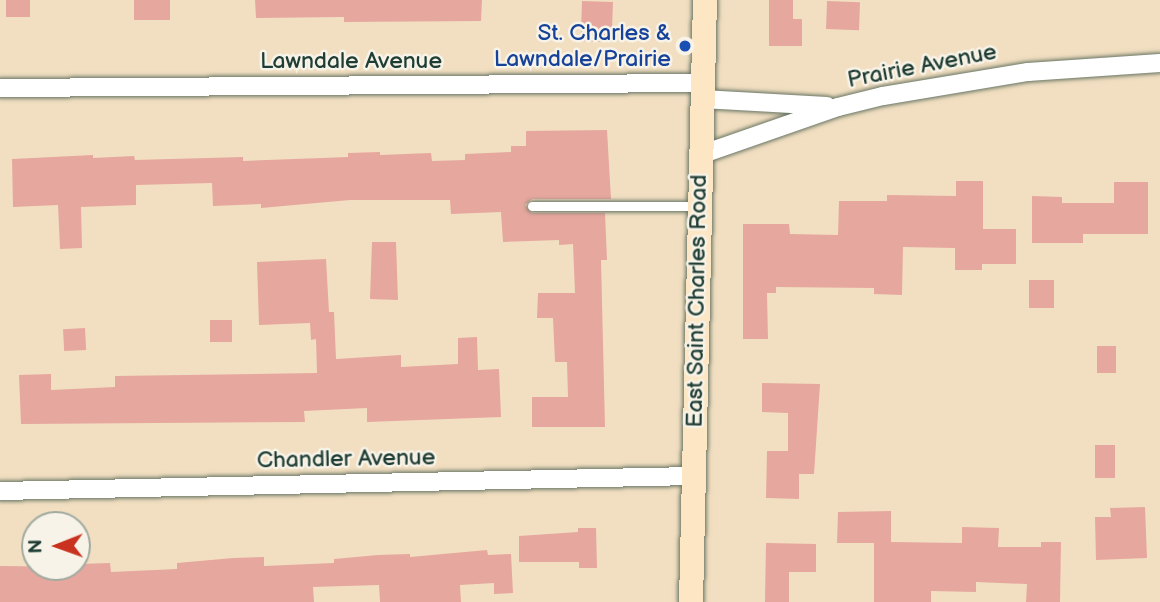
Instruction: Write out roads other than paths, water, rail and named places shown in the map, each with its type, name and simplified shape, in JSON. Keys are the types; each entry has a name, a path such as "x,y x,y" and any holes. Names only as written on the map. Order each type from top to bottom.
{"main road":[{"name":"East Saint Charles Road","path":"691,602 705,0"}],"street":[{"name":"Prairie Avenue","path":"700,155 838,107 953,83 1028,72 1160,63"},
{"name":"Lawndale Avenue","path":"0,88 703,91 838,107"},
{"name":"Chandler Avenue","path":"0,491 693,476"}],"lane":[{"path":"532,206 700,206"}],"place":[{"name":"St. Charles & Lawndale/Prairie","path":"685,46"}]}
